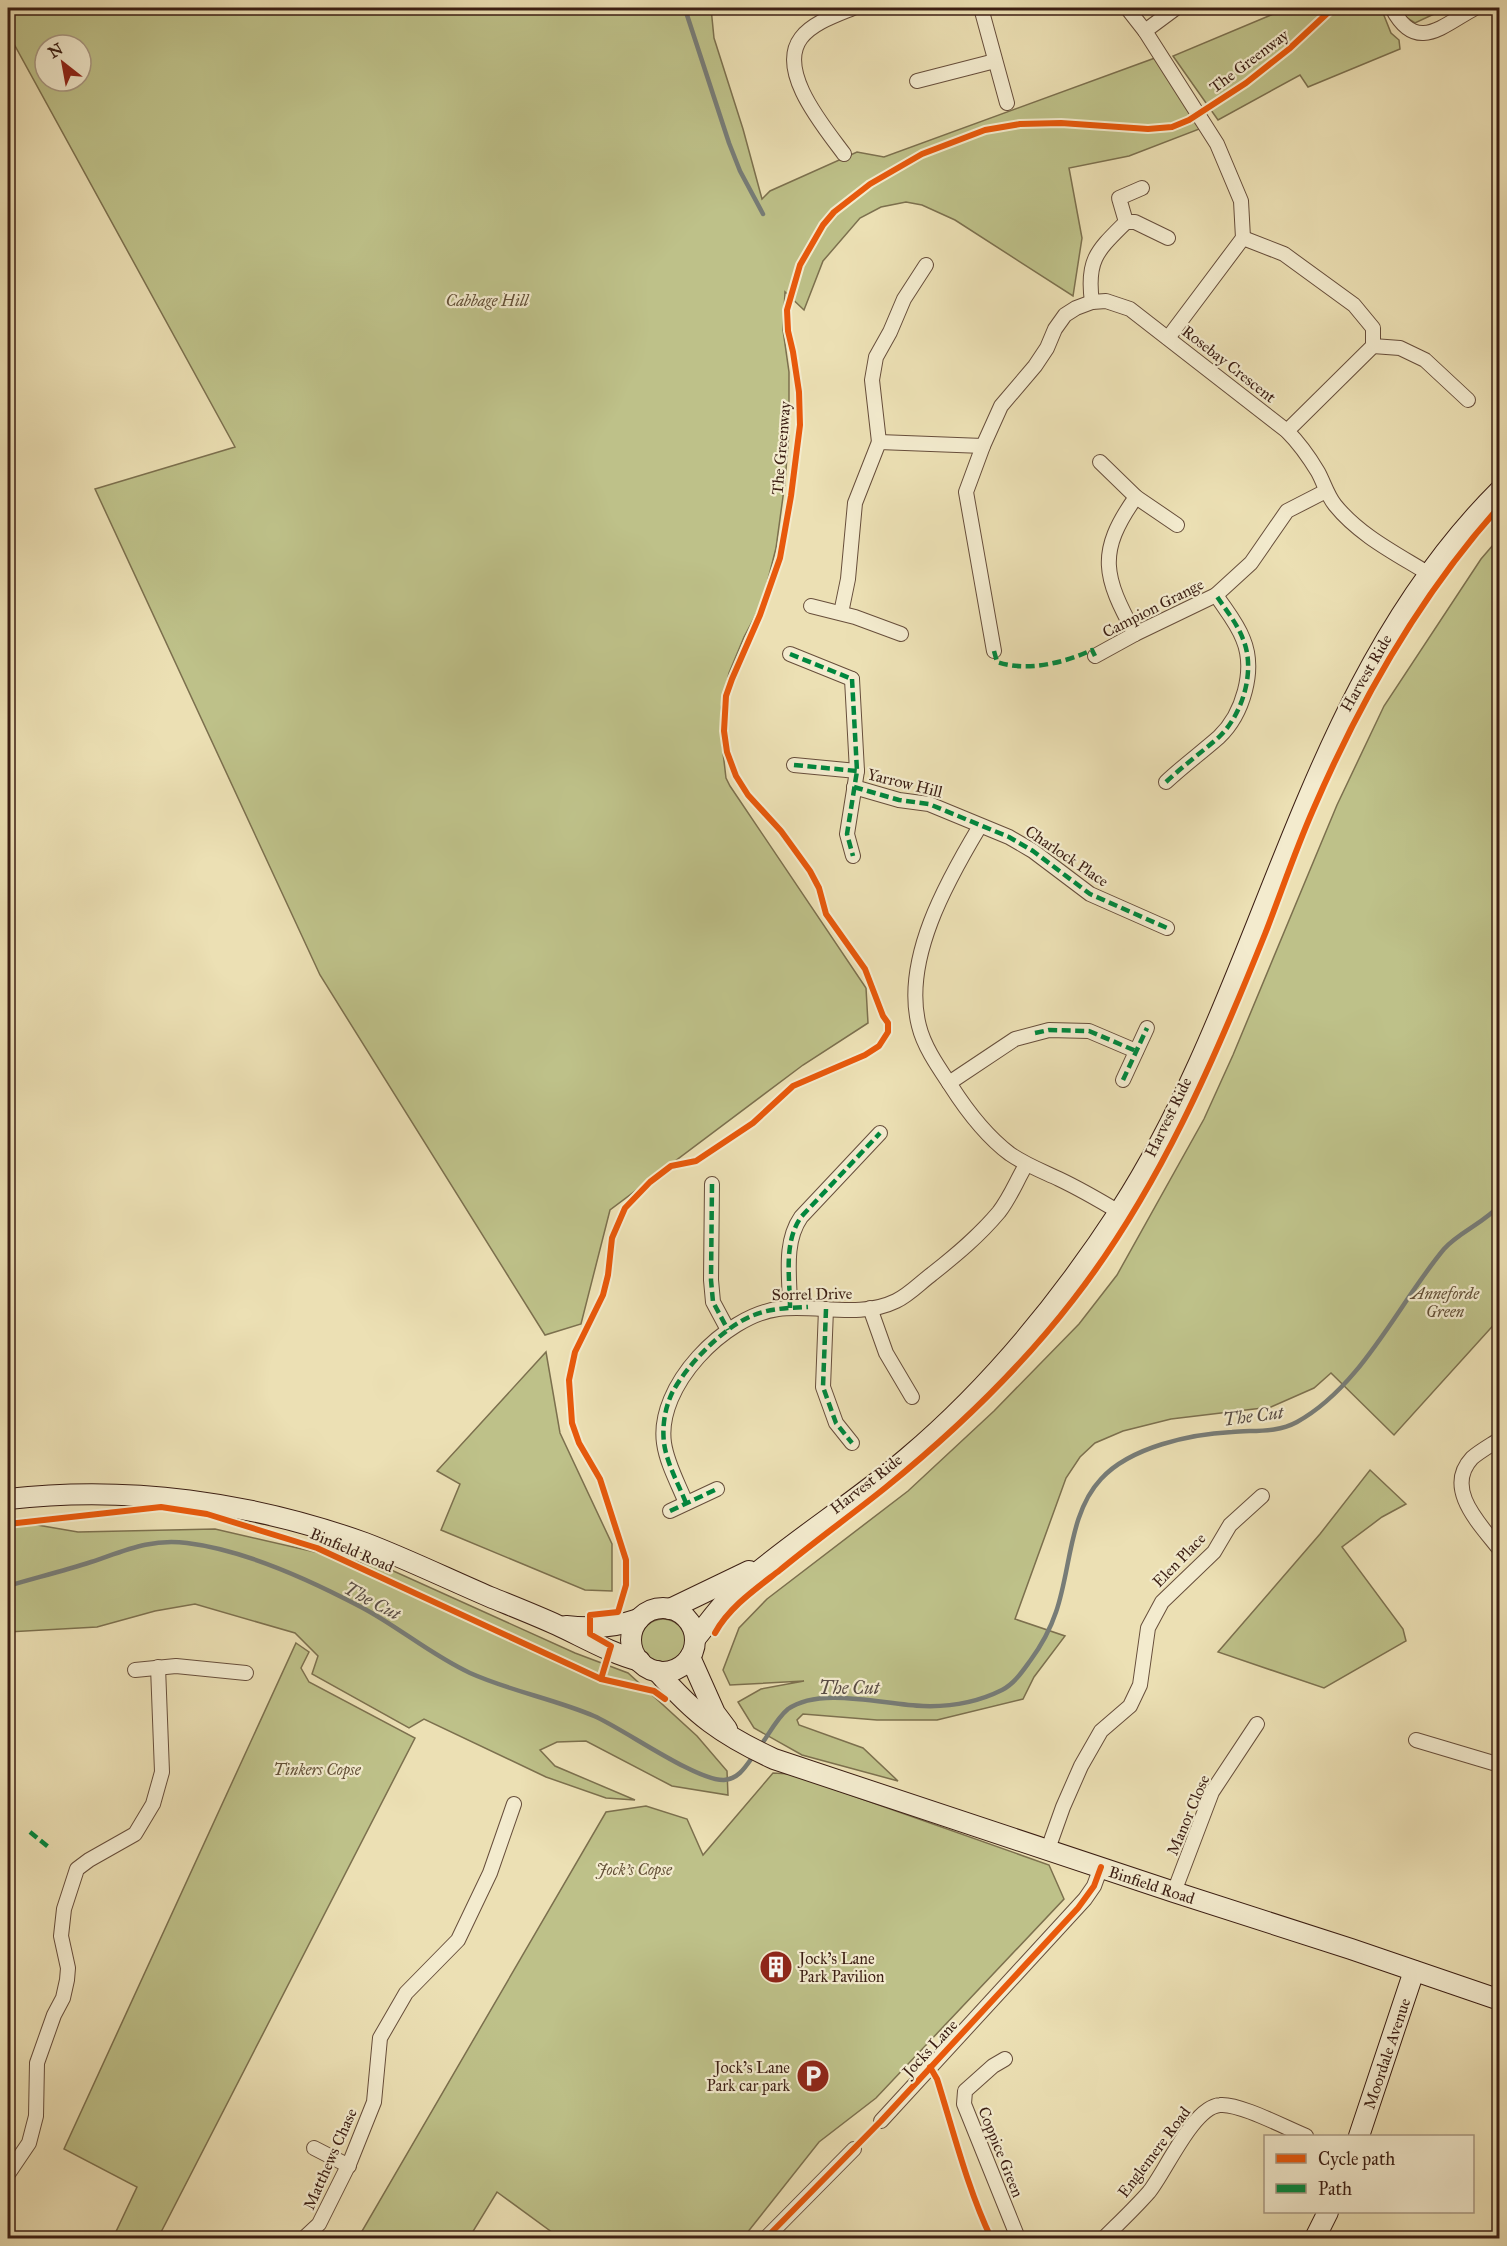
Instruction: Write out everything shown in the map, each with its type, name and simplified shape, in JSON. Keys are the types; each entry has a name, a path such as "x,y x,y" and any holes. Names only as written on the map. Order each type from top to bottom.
{"main road":[{"name":"Harvest Ride","path":"693,1648 740,1587 908,1457 977,1393 1035,1328 1119,1212 1169,1128 1209,1043 1256,932 1289,843 1340,725 1392,629 1429,574 1468,524 1500,490"},
{"name":"Binfield Road","path":"8,1499 42,1495 111,1494 162,1497 250,1511 365,1543 557,1625 610,1652 649,1666 710,1724 738,1742 774,1758 1500,2000"},
{"name":"Harvest Ride","path":"670,1609 745,1574 786,1551"},
{"path":"670,1609 680,1613 688,1620 693,1629 693,1648 676,1669 667,1671 649,1666 635,1654 632,1636 639,1619 653,1610 670,1609"},
{"name":"Binfield Road","path":"557,1625 590,1628 626,1624 639,1619"},
{"name":"Binfield Road","path":"693,1648 715,1713 738,1742"},
{"name":"Moordale Avenue","path":"1359,2135 1414,1971"},
{"path":"1316,2238 1328,2213"}],"street":[{"path":"844,154 809,103 794,70 794,55 800,39 831,12 853,8"},
{"path":"981,8 1007,103"},
{"path":"1126,8 1145,31 1207,125 1235,183 1241,201 1243,238 1168,338"},
{"path":"1145,31 1176,8"},
{"path":"1392,8 1398,20 1407,30 1421,34 1447,25 1475,8"},
{"path":"917,81 995,61"},
{"path":"1126,222 1119,198 1142,188"},
{"path":"994,651 966,492 983,446 1001,406 1035,366 1065,315 1092,302 1090,282 1094,257 1126,222 1135,222 1168,238"},
{"path":"1243,238 1284,254 1354,305 1373,328 1373,346 1287,431"},
{"path":"841,613 848,579 855,502 879,442 872,380 876,357 904,299 926,265"},
{"name":"Rosebay Crescent","path":"1092,302 1106,301 1130,309 1287,431 1303,448 1326,491 1342,512 1381,545 1429,574"},
{"path":"1373,346 1400,348 1425,360 1468,399"},
{"path":"879,442 983,446"},
{"path":"1100,462 1136,497 1177,525"},
{"name":"Campion Grange","path":"1095,656 1135,634 1216,596 1251,563 1287,511 1326,491"},
{"path":"1135,634 1116,599 1107,567 1112,540 1122,517 1136,497"},
{"path":"1166,782 1225,730 1245,696 1246,647 1235,624 1216,596"},
{"path":"811,606 841,613 901,634"},
{"path":"790,654 854,677 857,771 847,834 853,856"},
{"path":"794,765 857,771"},
{"name":"Yarrow Hill","path":"854,787 898,800 929,804 980,826"},
{"path":"980,826 941,894 927,936 916,981 915,1001 919,1026 925,1043 949,1083 987,1134 1026,1165 1060,1179 1119,1212"},
{"name":"Charlock Place","path":"980,826 1010,837 1033,851 1090,894 1167,928"},
{"path":"1123,1080 1147,1028"},
{"path":"949,1083 1015,1039 1049,1030 1089,1031 1136,1051"},
{"path":"790,1308 789,1256 794,1227 880,1133"},
{"name":"Sorrel Drive","path":"686,1503 672,1472 664,1442 665,1412 672,1394 688,1369 728,1330 752,1315 790,1308 826,1310 870,1308 894,1302 903,1297 972,1242 1000,1210 1026,1165"},
{"path":"712,1184 711,1280 713,1302 728,1330"},
{"path":"870,1308 886,1353 912,1397"},
{"path":"826,1310 824,1387 836,1423 852,1443"},
{"path":"1500,1439 1473,1457 1464,1472 1462,1489 1466,1504 1500,1550"},
{"path":"670,1511 717,1489"},
{"name":"Elen Place","path":"1048,1849 1081,1766 1101,1731 1130,1706 1140,1685 1148,1628 1162,1602 1214,1552 1230,1525 1262,1496"},
{"path":"135,1670 176,1666 246,1673"},
{"path":"8,2174 29,2143 36,2116 36,2063 63,1998 68,1980 68,1968 61,1936 64,1909 77,1869 135,1834 153,1804 162,1772 158,1667"},
{"name":"Manor Close","path":"1174,1892 1212,1792 1257,1724"},
{"path":"1416,1740 1500,1765"},
{"name":"Matthews Chase","path":"304,2238 319,2224 349,2166 374,2102 380,2038 406,1993 458,1940 490,1874 514,1803"},
{"name":"Jocks Lane","path":"880,2121 1085,1899 1094,1886 1101,1867"},
{"name":"Coppice Green","path":"1005,2059 993,2066 964,2091 964,2104 1018,2238"},
{"name":"Englemere Road","path":"1104,2238 1150,2190 1197,2119 1209,2107 1221,2104 1234,2106 1304,2135"},
{"path":"314,2148 349,2166"},
{"path":"766,2238 854,2149"}],"green space":[{"name":"Cabbage Hill","path":"17,8 711,8 714,38 762,199 770,191 857,152 884,157 1155,58 1202,128 1129,156 1069,168 1082,238 1073,296 955,220 922,205 906,202 881,207 860,218 823,261 804,310 785,292 783,330 789,372 789,433 776,548 762,603 729,673 721,708 722,744 726,778 730,786 866,988 868,1023 803,1065 610,1210 581,1324 545,1335 320,975 95,489 235,447 41,93 93,93 93,33 33,33 33,79 8,33 8,13"},
{"path":"1285,8 1381,8 1391,33 1399,40 1400,49 1308,87 1300,75 1218,120 1173,56"},
{"path":"1398,8 1447,8 1415,23 1404,16"},
{"name":"Anneforde Green","path":"1499,538 1499,1319 1394,1435 1331,1373 1314,1388 1271,1407 1171,1419 1123,1431 1095,1443 1080,1457 1066,1478 1015,1619 1065,1636 1034,1677 1023,1699 937,1720 877,1720 803,1714 797,1720 799,1725 863,1748 898,1781 802,1755 754,1728 738,1702 761,1689 804,1681 730,1685 723,1670 739,1628 767,1599 908,1491 994,1411 1079,1324 1117,1275 1204,1119 1337,805 1384,706 1481,559"},
{"path":"546,1352 560,1433 612,1544 612,1591 585,1590 441,1530 460,1484 437,1471"},
{"path":"1370,1470 1406,1504 1382,1517 1342,1547 1403,1629 1406,1641 1324,1688 1218,1652 1320,1534"},
{"path":"8,1520 78,1532 215,1529 389,1569 575,1653 628,1673 697,1736 727,1771 728,1795 672,1786 586,1741 557,1742 540,1750 555,1766 635,1800 606,1798 546,1777 424,1719 409,1728 312,1674 318,1656 295,1633 195,1604 155,1611 97,1627 8,1632"},
{"path":"663,1619 679,1626 686,1642 679,1658 663,1665 647,1658 640,1642 647,1626"},
{"name":"Tinkers Copse","path":"296,1643 309,1652 301,1668 309,1682 415,1738 158,2238 113,2238 137,2187 64,2149"},
{"name":"Jock's Copse","path":"773,1773 791,1774 1049,1865 1064,1899 876,2098 819,2142 743,2238 560,2238 497,2192 469,2238 358,2238 606,1812 646,1806 687,1819 703,1855"}],"waterway":[{"path":"683,8 729,143 740,171 763,214"},
{"name":"The Cut","path":"761,1745 784,1713 802,1702 854,1698 908,1705 943,1706 974,1701 1006,1687 1018,1677 1030,1661 1051,1625 1061,1595 1077,1525 1090,1493 1101,1479 1128,1458 1162,1444 1216,1433 1282,1428 1297,1422 1341,1388 1360,1366 1444,1249 1500,1205"},
{"name":"The Cut","path":"8,1586 150,1544 174,1542 209,1547 254,1559 320,1587 375,1615 470,1673 594,1716 696,1772 712,1778 729,1779 742,1771 754,1755"}],"marked path":[{"path":"1166,782 1219,737 1235,716 1245,691 1247,651 1238,627 1216,595"},
{"path":"994,651 997,662 1021,666 1045,665 1070,659 1092,650 1095,656"},
{"path":"790,654 852,679"},
{"path":"852,679 857,771 847,834 853,856"},
{"path":"794,765 857,771"},
{"path":"854,787 899,800 929,804 1009,837 1033,851 1090,894 1167,928"},
{"path":"1123,1080 1147,1028"},
{"path":"1035,1033 1049,1030 1089,1031 1136,1051"},
{"path":"790,1308 789,1261 795,1227 801,1217 880,1133"},
{"path":"712,1184 711,1280 713,1302 728,1330"},
{"path":"686,1503 673,1473 663,1437 668,1405 678,1382 707,1348 742,1320 767,1311 808,1307"},
{"path":"826,1309 823,1387 836,1423 852,1443"},
{"path":"670,1511 717,1489"},
{"path":"30,1832 51,1849"}],"cycle path":[{"name":"The Greenway","path":"601,1679 611,1646 590,1634 590,1615 618,1612 626,1585 626,1560 600,1479 579,1443 572,1423 569,1380 575,1352 603,1295 608,1275 612,1238 625,1208 650,1182 671,1166 696,1161 753,1123 793,1086 865,1055 879,1046 888,1032 888,1023 883,1016 865,969 826,914 819,888 810,871 781,831 748,795 736,776 727,752 724,731 726,696 760,615 780,558 791,496 800,425 799,392 788,331 787,310 800,265 823,225 834,212 870,184 922,154 985,130 1020,124 1061,123 1148,129 1172,127 1189,120 1246,83 1289,49 1333,8"},
{"path":"715,1633 744,1598 885,1488 985,1399 1031,1351 1104,1258 1132,1215 1182,1124 1265,934 1306,825 1331,769 1372,689 1418,613 1471,540 1500,506"},
{"path":"8,1524 161,1507 207,1514 317,1548 601,1679 654,1691 665,1699"},
{"path":"766,2238 881,2121 1078,1908 1094,1886 1101,1867"},
{"path":"930,2067 937,2079 968,2180 991,2238"}],"place":[{"name":"Jock's Lane Park Pavilion","path":"776,1967"},
{"name":"Jock's Lane Park car park","path":"813,2076"}]}
